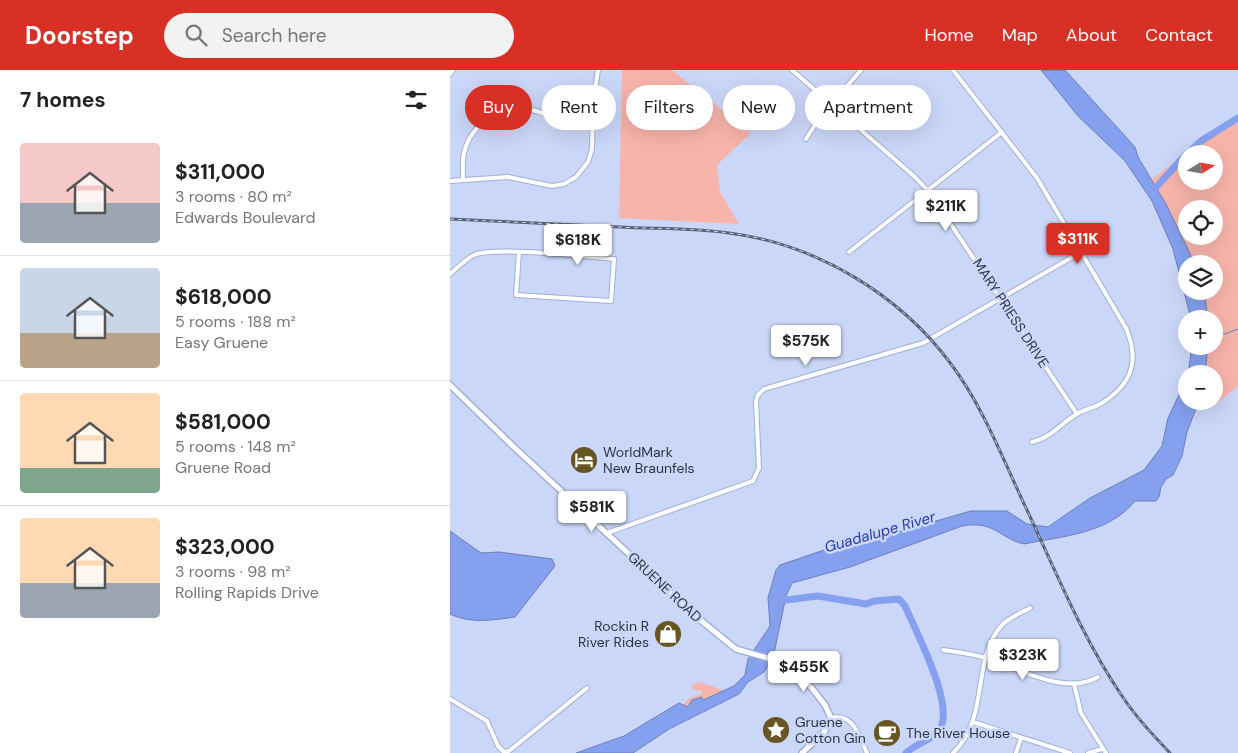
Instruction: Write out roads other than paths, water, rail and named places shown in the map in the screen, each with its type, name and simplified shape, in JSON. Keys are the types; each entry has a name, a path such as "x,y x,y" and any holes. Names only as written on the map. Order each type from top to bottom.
{"street":[{"path":"450,74 453,70"},
{"path":"596,85 598,70"},
{"name":"MARY PRIESS DRIVE","path":"792,70 809,85"},
{"path":"848,85 861,70"},
{"path":"953,70 1037,178 1126,328 1134,361 1130,374 1120,387 1101,404 1077,414 1045,438 1032,442"},
{"path":"463,180 464,154 470,137 479,126 495,114 526,109 542,114"},
{"path":"450,181 508,177 546,186 564,184 576,177 588,162 592,149 592,130"},
{"path":"806,139 812,130"},
{"name":"MARY PRIESS DRIVE","path":"860,130 927,190 1077,414"},
{"path":"849,252 1002,132"},
{"path":"450,274 474,255 484,252 519,252 614,258 611,301 516,295 519,252"},
{"path":"608,533 753,481 759,468 756,401 758,395 764,390 918,345 1081,252"},
{"name":"GRUENE ROAD","path":"450,385 516,450 699,619 736,649 785,662 802,674 825,705 831,718"},
{"path":"952,753 963,743 973,722 982,674 994,637 1003,625 1030,608"},
{"path":"943,650 987,658 1058,683 1090,682 1098,677"},
{"path":"1074,684 1078,705 1106,753"},
{"path":"450,699 487,721 495,740 504,752 509,751 587,688"},
{"path":"802,753 825,731 831,718 841,717 858,730 866,753"},
{"path":"973,722 1070,753"},
{"path":"1016,753 1021,738"},
{"path":"1088,753 1102,749"}],"water":[{"path":"1041,70 1065,70 1135,147 1138,157 1166,204 1178,229 1178,245 1186,245 1191,255 1178,255 1178,268 1173,249 1152,201 1125,161 1078,116"},
{"path":"1186,300 1205,300 1207,310 1189,310"},
{"path":"1191,355 1207,355 1206,365 1189,365"},
{"path":"1178,397 1178,410 1196,410 1187,432 1182,456 1173,475 1166,479 1161,487 1156,501 1135,501 1112,521 1084,532 1024,544 989,527 982,525 962,526 850,567 792,583 786,596 773,658 764,672 748,682 739,694 669,729 633,753 576,753 624,736 679,703 688,707 692,700 702,697 703,700 734,686 745,675 748,659 770,626 768,598 776,570 780,565 830,548 855,544 971,511 1007,511 1027,524 1048,527 1090,498 1144,470 1162,446 1168,418"},
{"path":"450,531 481,553 499,552 552,559 555,566 515,617 474,620 458,617 450,614"}],"waterway":[{"path":"1197,145 1238,118"},
{"path":"1151,193 1178,163"},
{"path":"1223,334 1238,329"},
{"path":"778,601 818,596 866,604 874,601 899,599 905,606 926,651 943,707 943,721 938,732 906,753"}],"railway":[{"path":"450,219 688,229 729,233 793,248 853,276 881,295 907,316 930,339 963,381 983,416 1071,605 1095,652 1127,704 1170,753"}],"place":[{"name":"WorldMark New Braunfels","path":"584,460"},
{"name":"Rockin R River Rides","path":"668,634"},
{"name":"Gruene Cotton Gin","path":"776,730"},
{"name":"The River House","path":"887,733"}],"water label":[{"name":"Guadalupe River","path":"880,532"}]}
